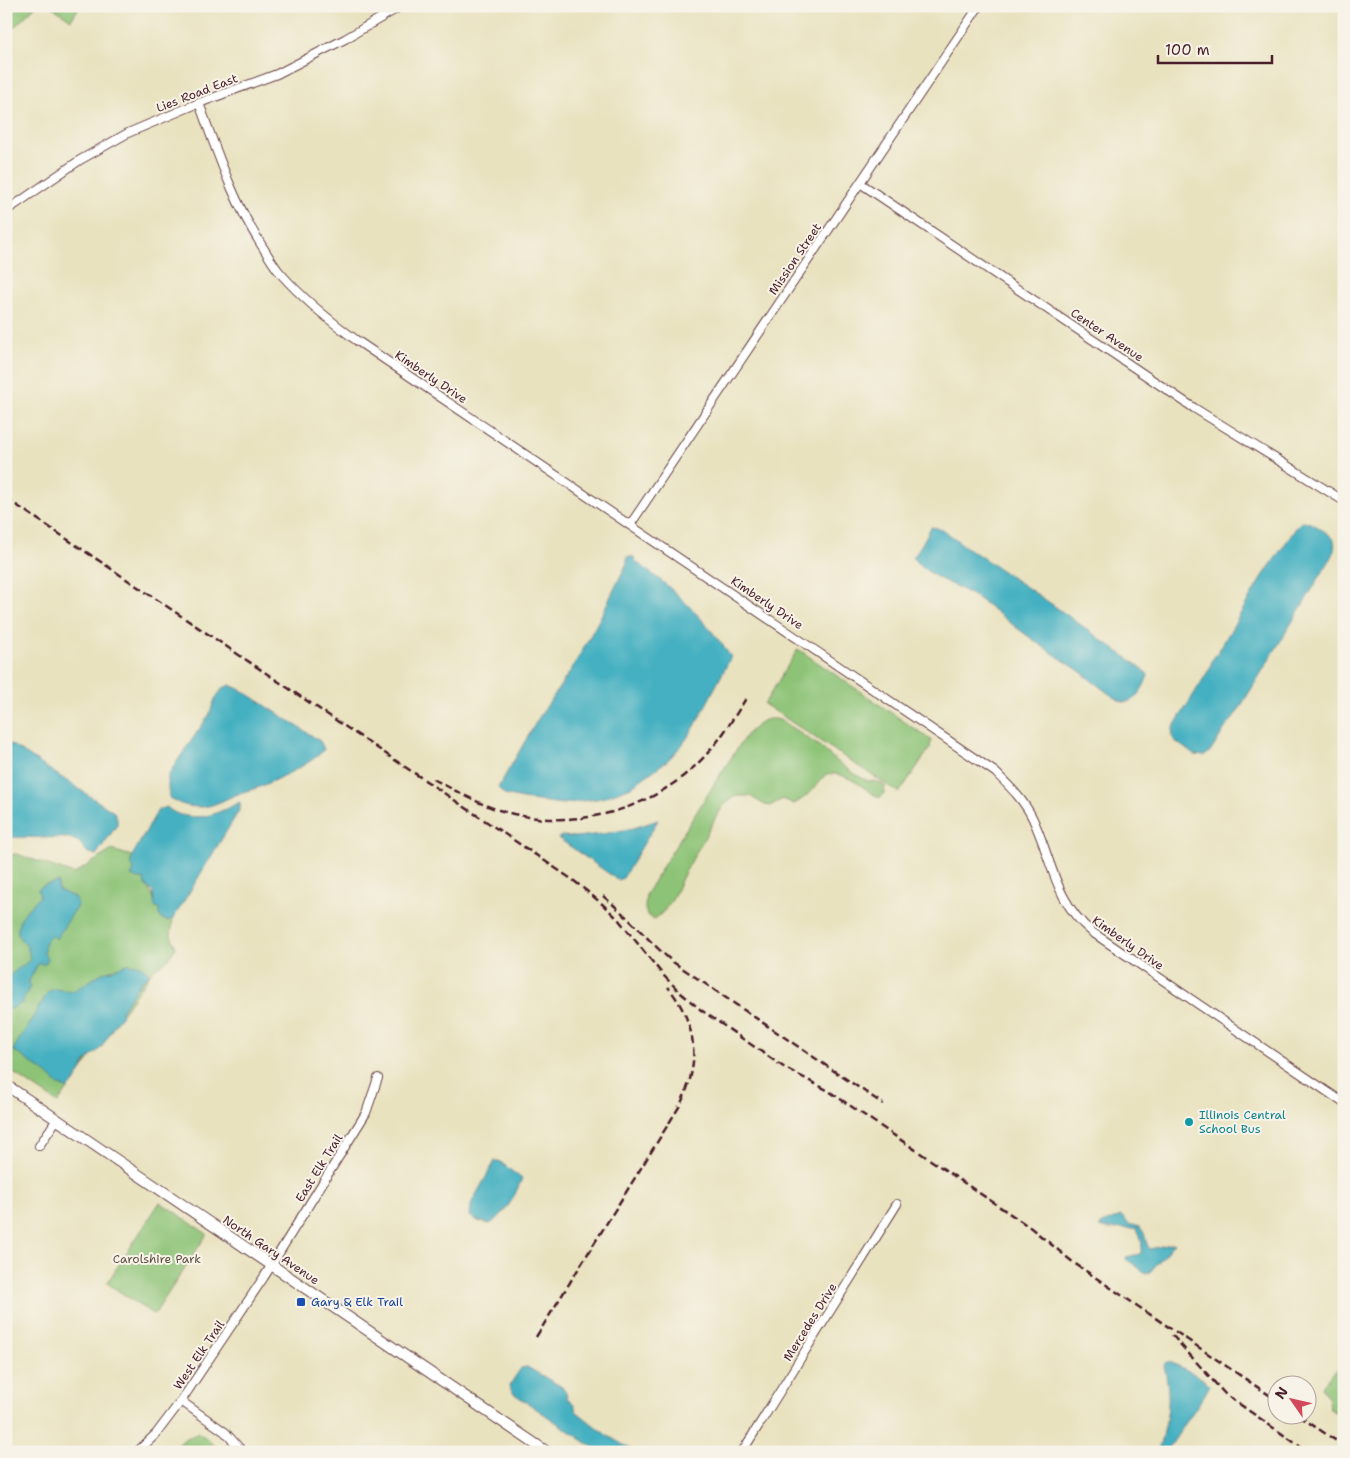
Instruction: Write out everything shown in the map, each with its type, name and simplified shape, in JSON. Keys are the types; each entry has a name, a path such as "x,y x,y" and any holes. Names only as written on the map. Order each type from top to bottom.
{"street":[{"name":"Lies Road East","path":"6,211 94,151 137,129 199,103 277,74 338,43 401,6"},
{"name":"Mission Street","path":"630,525 980,6"},
{"name":"Kimberly Drive","path":"199,103 226,178 248,224 281,273 320,312 356,340 995,772 1018,795 1032,817 1063,897 1082,924 1344,1103"},
{"name":"Center Avenue","path":"860,183 1194,408 1344,501"},
{"name":"East Elk Trail","path":"272,1265 366,1113 378,1078"},
{"name":"North Gary Avenue","path":"6,1085 547,1452"},
{"path":"39,1146 57,1119"},
{"name":"Mercedes Drive","path":"742,1452 898,1204"},
{"name":"West Elk Trail","path":"137,1452 156,1434 182,1401 272,1265"},
{"path":"182,1401 225,1432 243,1452"}],"green space":[{"path":"6,6 36,6 6,35"},
{"path":"51,6 80,6 71,20"},
{"path":"798,649 931,740 930,748 899,793 764,704"},
{"path":"769,719 782,721 856,774 866,780 882,784 885,786 884,794 879,798 854,781 840,775 826,774 808,794 794,804 783,799 770,806 750,796 736,796 724,805 716,817 672,900 655,919 647,915 645,909 646,894 714,784 746,735 762,721"},
{"path":"112,850 132,856 155,901 173,919 171,935 176,948 167,960 153,970 58,1103 6,1068 6,855 17,854 74,874"},
{"name":"Carolshire Park","path":"160,1202 207,1234 154,1315 107,1283"},
{"path":"1344,1363 1344,1418 1330,1409 1329,1399 1321,1387"},
{"path":"197,1432 208,1439 221,1452 174,1452 182,1441"}],"water":[{"path":"1303,521 1315,525 1332,537 1335,545 1333,555 1233,719 1205,756 1194,755 1174,740 1172,736 1173,728 1259,582 1298,525"},
{"path":"931,527 948,534 1144,670 1148,675 1145,684 1136,697 1128,702 1120,701 980,600 942,580 919,565 913,558"},
{"path":"627,557 634,557 636,562 676,593 700,617 731,657 695,726 683,744 668,760 631,787 602,798 563,804 505,795 498,788 538,719 573,667 627,563"},
{"path":"230,685 245,692 320,741 324,749 312,760 283,776 216,804 193,807 180,804 169,797 168,776 209,715 215,699 223,688"},
{"path":"6,741 114,812 117,818 117,825 96,855 87,852 79,842 70,838 6,837"},
{"path":"240,802 240,809 173,919 167,921 162,919 159,915 159,908 155,907 153,892 145,885 144,879 131,876 134,870 131,863 132,856 158,810 167,807 181,815 199,817 214,814"},
{"path":"658,820 623,878 618,880 558,838 562,836 575,837 603,834 634,828"},
{"path":"58,882 58,890 76,898 78,905 56,939 52,935 45,942 44,953 48,959 45,964 38,964 29,981 30,986 22,1003 11,1009 6,1008 6,975 10,975 30,960 26,944 21,941 18,934 20,922 27,910 40,896 38,889"},
{"path":"128,964 140,965 150,974 142,980 121,1011 122,1016 118,1019 101,1048 86,1061 75,1081 68,1089 59,1085 13,1050 48,992 53,989 74,991 102,973"},
{"path":"495,1161 499,1161 522,1179 505,1210 490,1224 478,1221 470,1216 473,1200"},
{"path":"1120,1216 1128,1224 1142,1229 1150,1249 1174,1243 1150,1272 1146,1273 1126,1259 1126,1257 1140,1254 1142,1248 1136,1228 1109,1229 1099,1227"},
{"path":"1166,1362 1191,1372 1210,1385 1166,1452 1157,1452 1164,1431 1168,1409 1168,1388 1164,1366"},
{"path":"527,1367 562,1387 567,1398 574,1404 576,1411 605,1434 635,1452 600,1452 513,1393 509,1386 521,1368"}],"railway":[{"path":"6,498 573,880 618,919 663,975 701,1010 785,1068 827,1090 1031,1228 1074,1263 1268,1394"},
{"path":"433,779 482,804 527,817 583,818 610,813 636,804 661,791 684,775 717,742 747,697"},
{"path":"603,896 673,962 883,1104"},
{"path":"536,1337 679,1107 686,1091 691,1076 693,1046 685,1016 678,1001 668,987"},
{"path":"1172,1335 1225,1394 1308,1452"},
{"path":"1314,1426 1344,1446"}],"place":[{"name":"Illinois Central School Bus","path":"1189,1122"},
{"name":"Gary & Elk Trail","path":"301,1302"}]}
